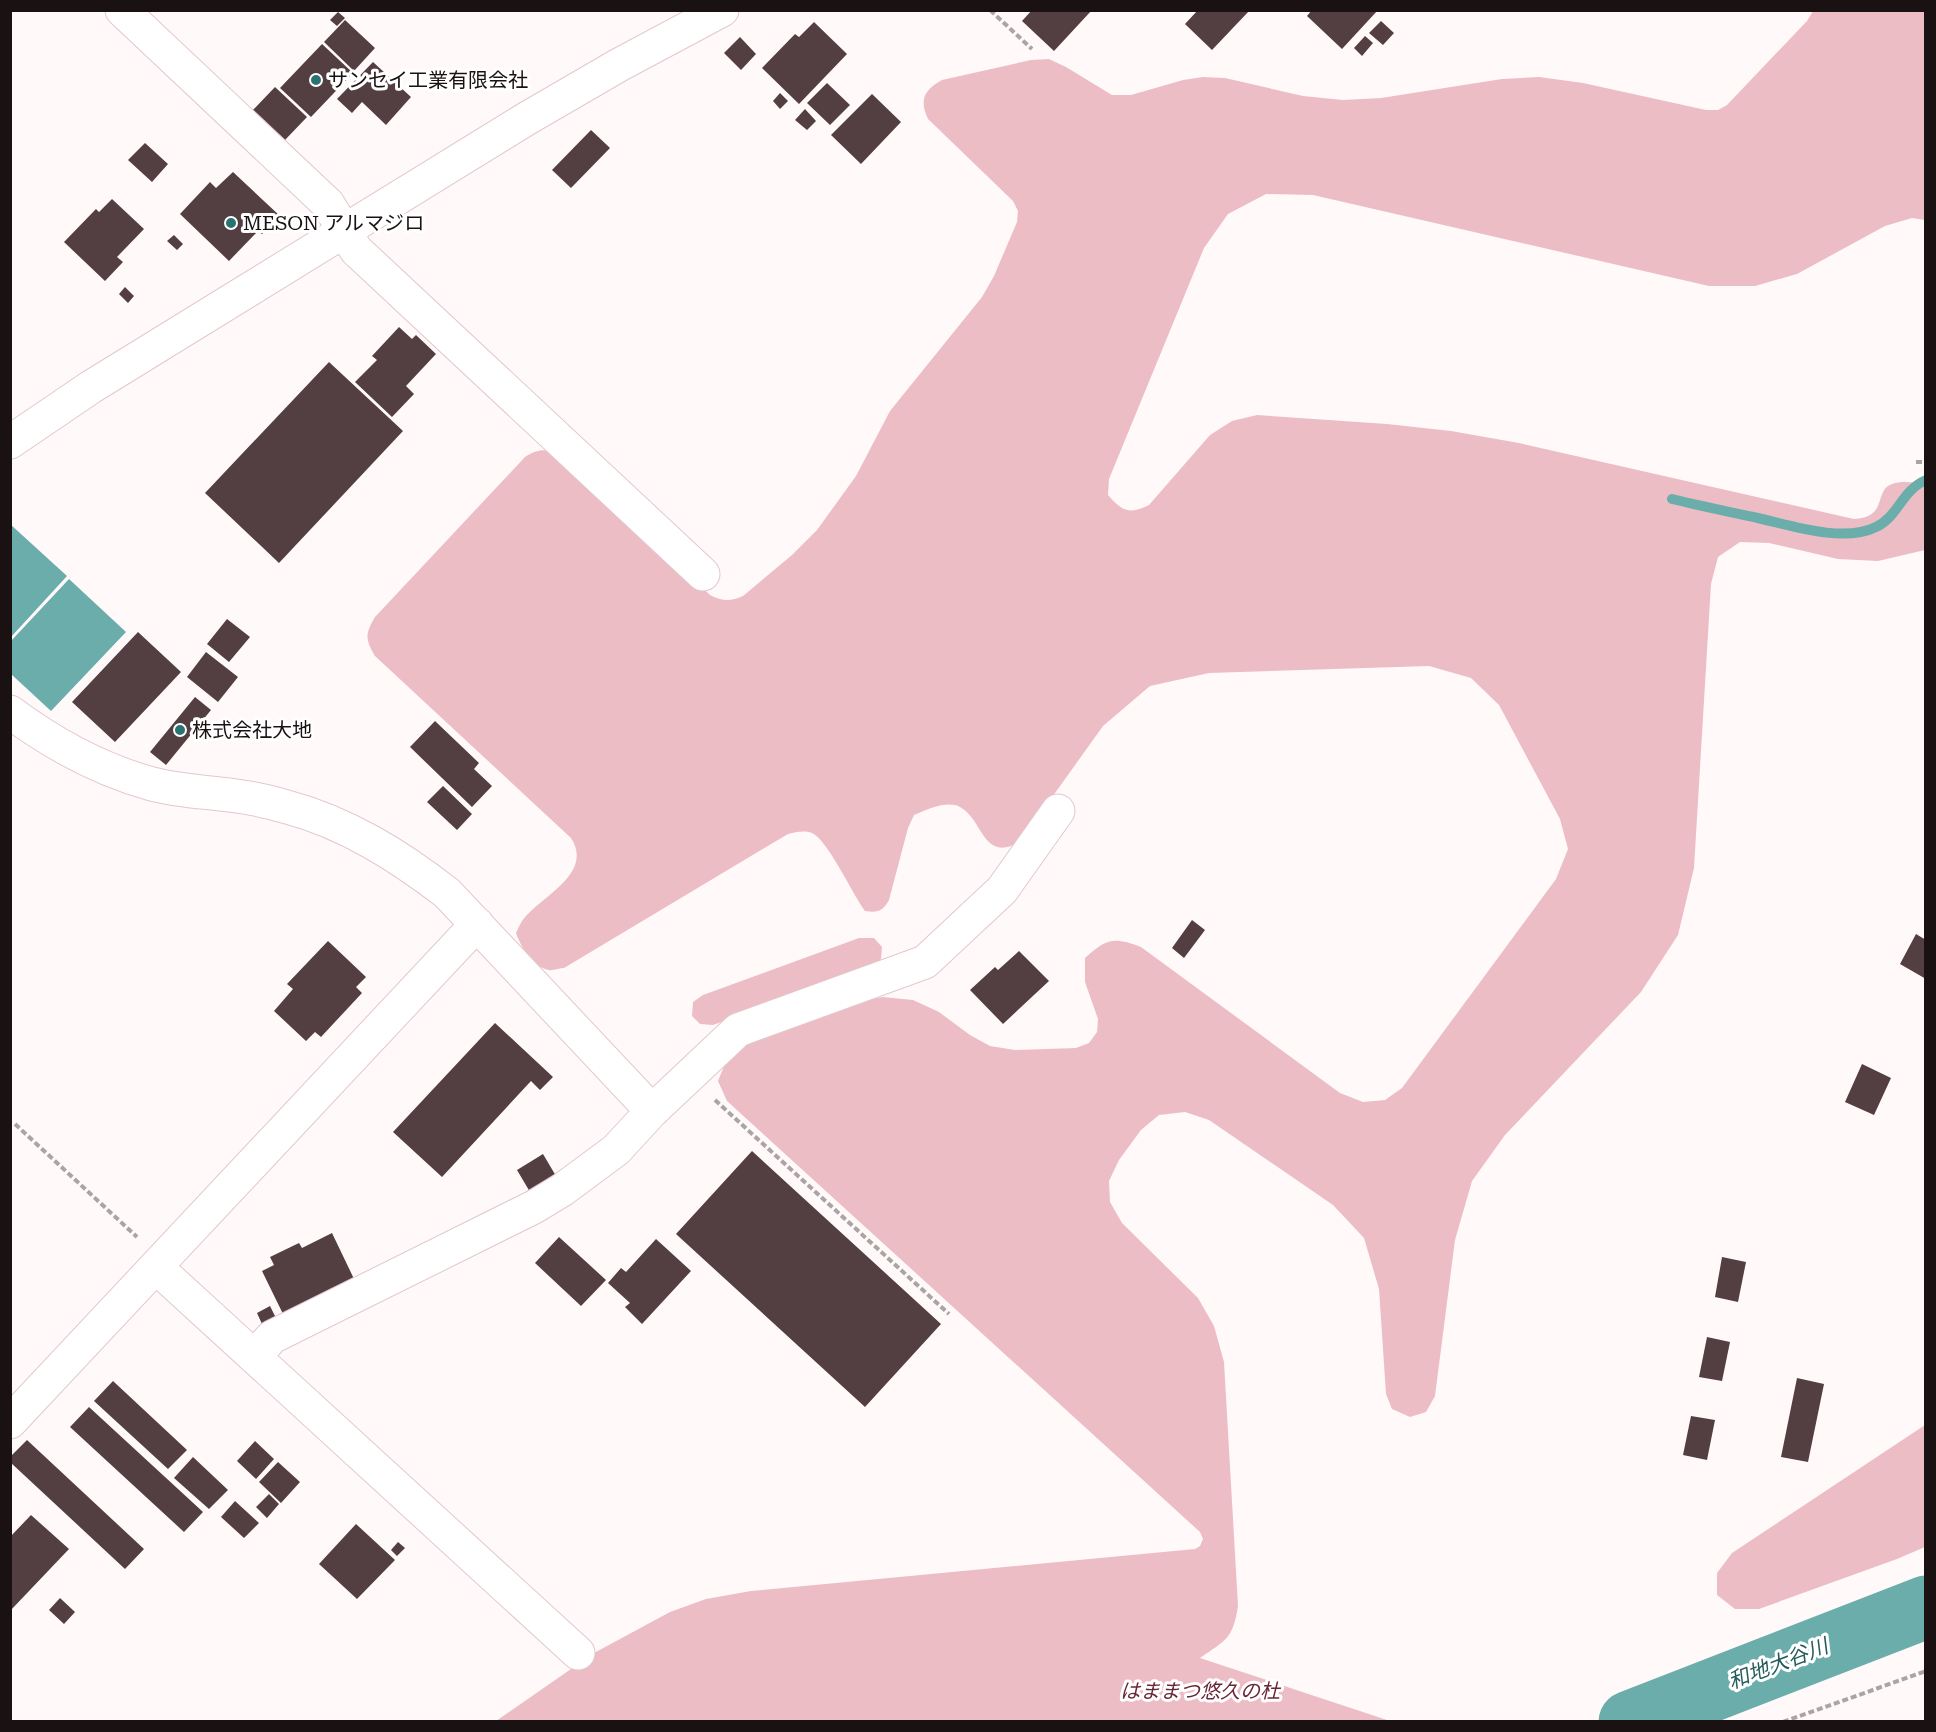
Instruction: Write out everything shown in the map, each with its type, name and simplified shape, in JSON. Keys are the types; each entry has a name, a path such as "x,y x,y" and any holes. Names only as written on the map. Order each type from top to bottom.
{"street":[{"path":"122,10 328,204 356,250 704,574"},
{"path":"10,442 91,387 572,92 722,10"},
{"path":"10,712 40,734 75,754 111,770 153,785 244,797 288,807 331,822 411,865 447,893 652,1111"},
{"path":"254,1357 272,1337 523,1212 562,1190 616,1150 652,1111 738,1030 926,962 1002,890 1058,811"},
{"path":"10,1422 477,924"},
{"path":"158,1264 254,1357 578,1653"}],"path":[{"path":"990,10 1032,49"},
{"path":"1916,462 1926,462"},
{"path":"689,1076 950,1314"},
{"path":"15,1125 158,1264"},
{"path":"1783,1722 1926,1671"}],"green space":[{"name":"はままつ悠久の杜","path":"1813,11 1925,11 1925,220 1912,218 1885,226 1797,274 1755,286 1709,286 1313,195 1266,194 1228,214 1204,248 1109,479 1108,495 1122,508 1136,510 1149,505 1210,435 1232,421 1257,415 1451,431 1519,443 1854,519 1872,514 1886,487 1904,482 1925,483 1925,550 1878,561 1838,559 1769,543 1740,542 1718,557 1711,584 1694,868 1678,935 1641,992 1505,1135 1472,1181 1455,1240 1435,1396 1426,1412 1410,1417 1392,1409 1386,1394 1379,1289 1364,1238 1333,1205 1209,1120 1185,1112 1159,1115 1141,1130 1119,1160 1109,1181 1110,1202 1122,1223 1198,1298 1214,1326 1224,1362 1238,1606 1234,1626 1227,1638 1200,1658 1390,1721 496,1721 594,1653 670,1612 706,1599 751,1591 1195,1549 1200,1546 1203,1539 1200,1532 727,1101 718,1081 727,1059 748,1043 854,1002 883,997 913,1000 939,1012 970,1035 990,1046 1015,1050 1076,1048 1089,1043 1097,1032 1098,1019 1085,982 1085,958 1099,946 1117,941 1141,947 1340,1093 1363,1102 1385,1100 1402,1088 1556,879 1568,849 1560,819 1499,705 1471,678 1429,666 1209,673 1150,686 1103,726 1020,842 1007,847 991,844 968,813 955,805 937,806 914,815 908,828 889,900 880,910 865,911 825,845 812,833 797,832 788,834 564,968 549,970 532,961 516,933 526,916 555,891 572,872 576,861 576,850 571,838 375,656 369,645 368,636 369,628 375,617 525,457 540,451 549,451 564,458 714,597 730,600 743,596 792,555 817,530 856,476 890,411 982,297 994,276 1017,222 1018,211 1013,201 928,119 924,106 925,96 942,80 1031,60 1049,59 1112,95 1131,95 1183,80 1203,77 1225,78 1303,96 1343,100 1381,98 1502,79 1539,77 1583,83 1706,110 1718,110 1727,105 1807,21"},
{"path":"859,938 874,938 882,947 881,959 873,967 713,1025 700,1024 692,1016 693,1002 703,995"},
{"path":"1925,1425 1925,1547 1759,1609 1735,1609 1717,1595 1717,1573 1732,1553"}],"water":[{"path":"10,524 67,576 11,637 10,637"},
{"path":"69,579 126,632 51,711 11,674 11,641"}],"building":[{"path":"1032,10 1092,10 1054,51 1022,21"},
{"path":"1198,10 1250,10 1212,50 1185,24"},
{"path":"1312,10 1378,10 1342,49 1307,16"},
{"path":"338,12 345,18 337,26 330,20"},
{"path":"345,20 375,48 354,71 324,42"},
{"path":"1381,21 1394,33 1383,45 1369,33"},
{"path":"814,22 847,54 799,104 762,68 795,34 799,37"},
{"path":"1365,36 1373,43 1362,56 1354,48"},
{"path":"740,37 756,54 741,70 724,53"},
{"path":"322,44 353,73 311,117 280,88"},
{"path":"373,62 411,97 386,125 362,102 352,113 337,99"},
{"path":"827,83 850,105 830,125 807,103"},
{"path":"275,87 307,117 285,140 253,110"},
{"path":"780,93 788,101 780,109 773,101"},
{"path":"872,94 901,122 861,164 831,135"},
{"path":"805,109 816,121 807,130 795,120"},
{"path":"591,130 610,148 571,188 552,170"},
{"path":"145,143 168,164 152,182 128,160"},
{"name":"MESON アルマジロ","path":"233,172 280,216 262,234 258,231 229,261 180,214 210,182 216,188"},
{"path":"112,199 144,229 117,257 123,262 105,281 64,242 96,209 99,212"},
{"path":"174,235 183,244 177,250 167,241"},
{"path":"125,287 134,296 128,303 119,294"},
{"path":"399,327 412,339 416,335 436,354 406,386 414,394 392,417 355,382 377,360 372,356"},
{"path":"329,362 403,431 279,563 205,493"},
{"path":"227,619 250,637 229,662 207,644"},
{"path":"138,632 181,672 115,742 72,702"},
{"path":"206,652 238,677 218,702 187,677"},
{"path":"195,697 211,710 166,765 150,752"},
{"path":"435,721 479,763 474,769 492,786 472,807 410,747"},
{"path":"443,786 472,814 457,830 427,802"},
{"path":"1192,920 1205,930 1184,958 1172,948"},
{"path":"1916,934 1926,940 1926,979 1900,964"},
{"path":"328,941 366,977 356,987 362,993 321,1037 315,1032 306,1041 274,1011 293,989 287,984"},
{"path":"1019,951 1049,981 1003,1024 970,990 995,967 998,970"},
{"path":"495,1023 553,1077 540,1090 531,1081 442,1177 393,1132"},
{"path":"1862,1064 1891,1078 1874,1115 1845,1102"},
{"path":"752,1151 941,1324 865,1407 676,1234"},
{"path":"543,1154 556,1176 530,1192 517,1170"},
{"path":"332,1233 355,1281 284,1316 262,1271 274,1265 270,1257 299,1243 302,1248"},
{"path":"559,1237 606,1280 581,1306 535,1263"},
{"path":"656,1239 691,1271 642,1324 625,1307 630,1303 608,1283 621,1268 626,1272"},
{"path":"1722,1257 1746,1262 1738,1302 1715,1297"},
{"path":"270,1306 276,1318 262,1324 257,1313"},
{"path":"1707,1337 1730,1342 1722,1381 1699,1377"},
{"path":"1797,1378 1824,1384 1808,1462 1781,1457"},
{"path":"113,1381 187,1450 168,1469 94,1401"},
{"path":"89,1407 203,1512 184,1532 70,1427"},
{"path":"1691,1416 1715,1420 1707,1460 1683,1455"},
{"path":"27,1440 144,1549 125,1569 10,1462 10,1457"},
{"path":"255,1441 274,1459 256,1479 237,1461"},
{"path":"193,1457 228,1490 209,1509 174,1478"},
{"path":"278,1462 300,1482 281,1503 259,1482"},
{"path":"269,1494 279,1504 267,1518 256,1507"},
{"path":"235,1501 259,1523 244,1538 221,1517"},
{"path":"31,1515 69,1549 10,1611 10,1537"},
{"path":"356,1524 395,1560 357,1599 319,1564"},
{"path":"398,1542 405,1548 397,1556 391,1550"},
{"path":"60,1598 75,1612 64,1624 49,1610"}],"waterway":[{"path":"1672,499 1818,532 1863,532 1883,523 1911,490 1926,480"},
{"name":"和地大谷川","path":"1630,1722 1926,1607"}],"place":[{"name":"サンセイ工業有限会社","path":"316,80"},
{"name":"MESON アルマジロ","path":"231,223"},
{"name":"株式会社大地","path":"180,730"}]}
